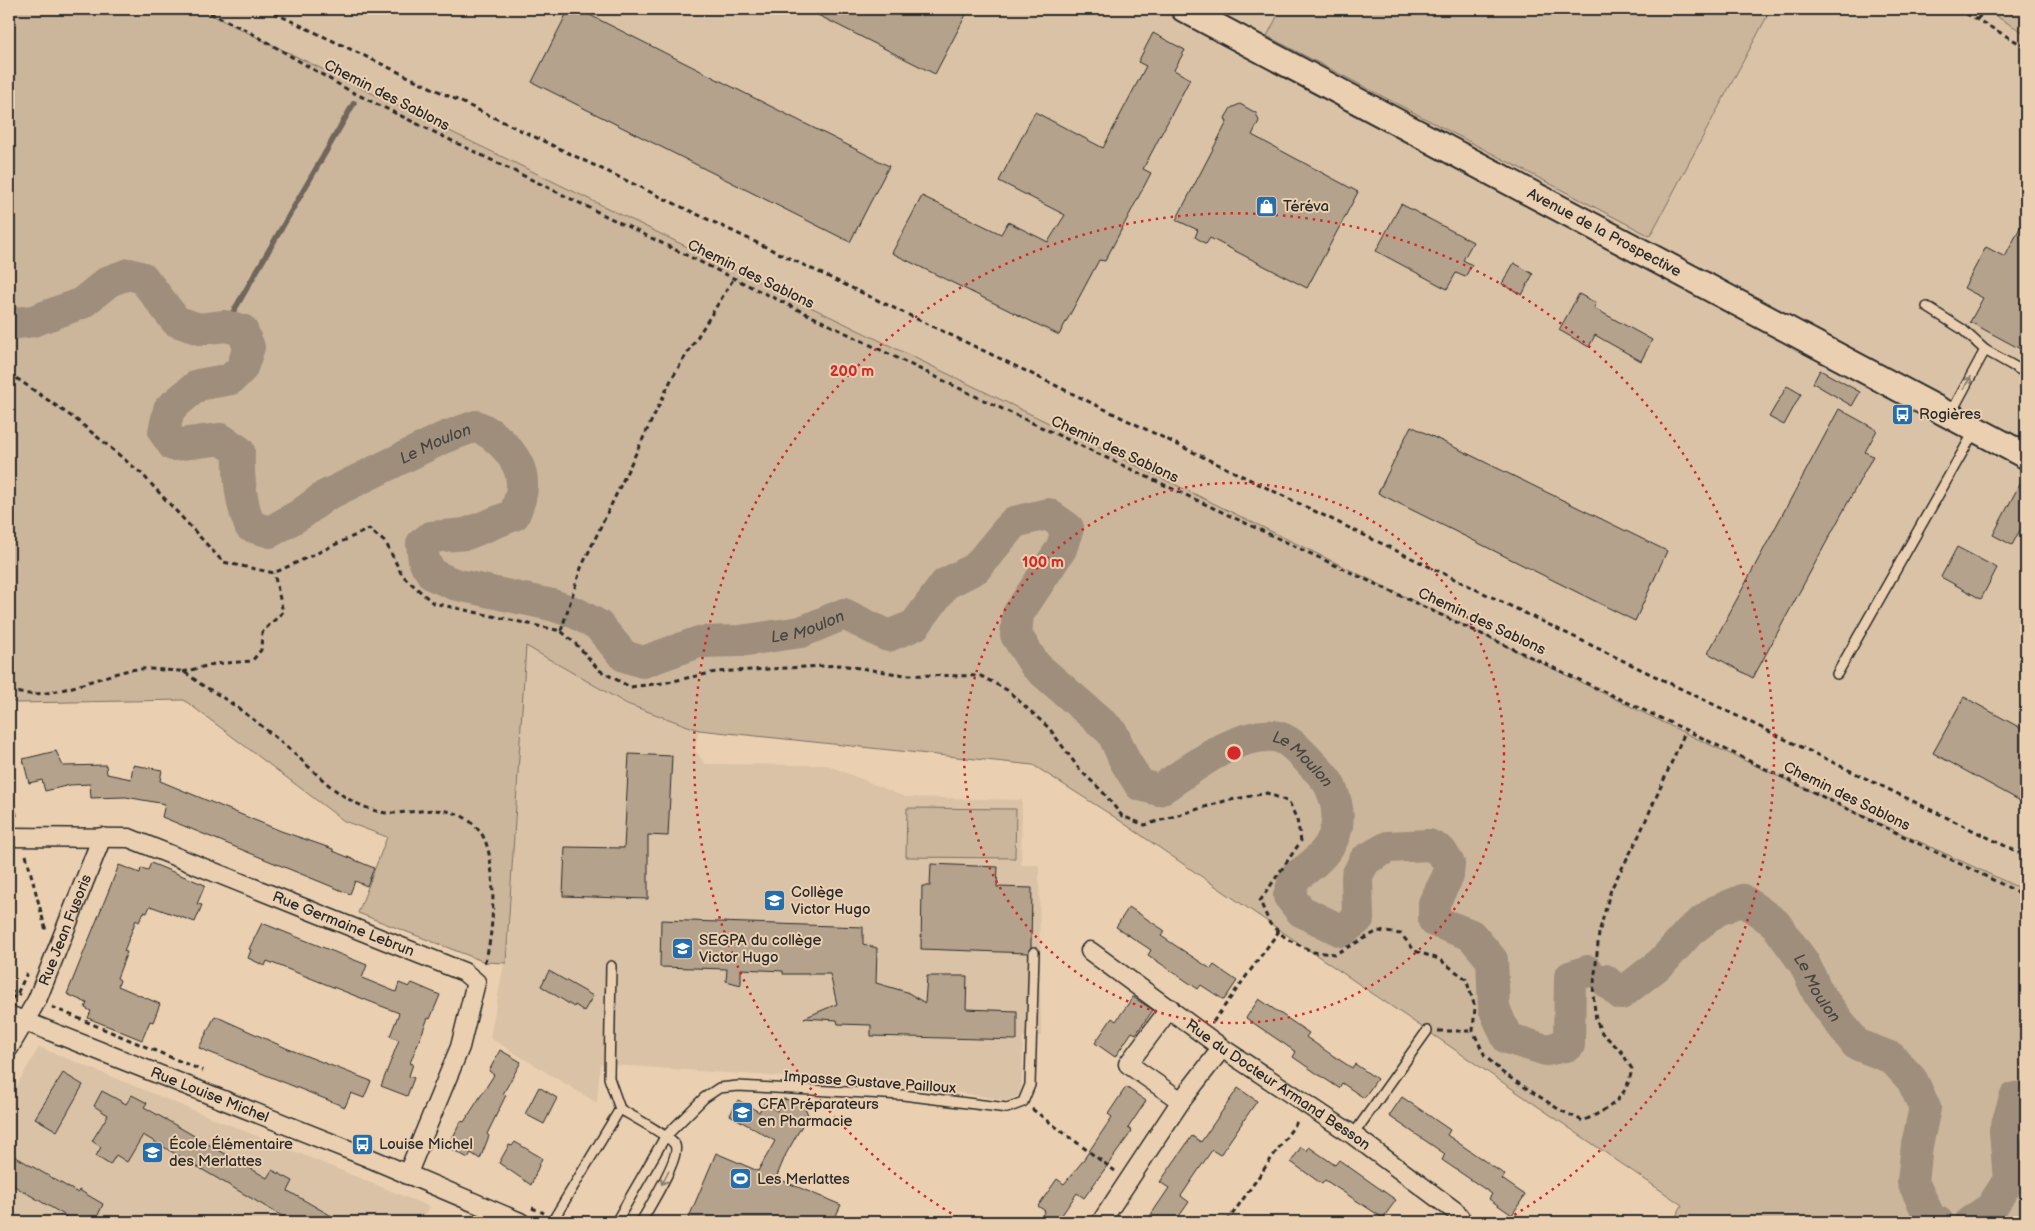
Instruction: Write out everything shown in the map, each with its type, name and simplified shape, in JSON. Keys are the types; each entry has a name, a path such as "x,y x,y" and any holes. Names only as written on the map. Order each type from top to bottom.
{"main road":[{"name":"Avenue de la Prospective","path":"1184,9 2026,456"}],"street":[{"name":"Rue Jean Fusoris","path":"9,1048 16,1018 37,1000 102,837"},
{"name":"Rue Germaine Lebrun","path":"15,838 129,838 464,972 476,982"},
{"name":"Rue du Docteur Armand Besson","path":"1090,950 1222,1048 1353,1135 1455,1211 1463,1222"},
{"path":"407,1175 460,1047 476,982"},
{"path":"1170,1008 1128,1064 1181,1101"},
{"name":"Rue Louise Michel","path":"16,1018 520,1222"},
{"path":"1102,1222 1181,1101 1222,1048"}],"lane":[{"path":"1927,307 1962,329 1986,350 2026,373"},
{"path":"1949,416 1986,350"},
{"path":"1837,674 1975,429"},
{"path":"1022,1102 1030,1085 1034,952"},
{"path":"611,966 609,1078 620,1109 674,1143 676,1154 641,1222"},
{"path":"1353,1135 1427,1031"},
{"name":"Impasse Gustave Pailloux","path":"616,1222 664,1137 704,1098 719,1088 738,1086 903,1096 1007,1108 1022,1102"},
{"path":"552,1222 620,1109"}],"path":[{"name":"Chemin des Sablons","path":"202,9 248,31 350,91 975,396 1686,730 2026,896"},
{"path":"266,9 1002,359 2026,856"},
{"path":"1958,9 2026,47"},
{"path":"1977,19 1986,10 1991,9"},
{"path":"561,632 581,568 672,378 734,278"},
{"path":"9,374 78,421 142,474 223,562 274,573 369,529 386,542 402,575 433,603 561,632 579,647 599,670 630,687 663,683 716,672 840,665 905,675 981,676 1007,690 1049,728 1080,770 1102,791 1122,816 1145,825 1225,801 1267,793 1289,802 1297,820 1301,841 1260,901 1270,924 1287,939 1312,952 1335,954 1378,931 1401,934 1415,951 1439,959 1466,979 1475,1006 1473,1031 1485,1056 1502,1073 1560,1110 1583,1121 1610,1108 1628,1086 1632,1069 1622,1051 1602,1033 1596,1020 1593,994 1599,933 1611,888 1637,840 1686,730"},
{"path":"9,690 15,692 54,692 131,670 183,672 214,664 252,661 261,650 262,632 283,612 274,573"},
{"path":"183,672 257,721 337,792 355,803 371,810 387,813 430,809 447,811 472,822 489,846 493,885 490,939 485,962 476,982"},
{"path":"9,785 15,838 47,933"},
{"path":"1204,1034 1279,931"},
{"path":"9,1001 17,994 30,968"},
{"path":"1427,1031 1473,1031"},
{"path":"1022,1102 1128,1181"},
{"path":"1226,1222 1308,1106"}],"shaded area":[{"path":"9,9 199,9 1687,734 2026,891 2026,1222 1673,1222 1682,1205 1113,816 1033,765 699,730 627,704 526,646 506,963 485,962 358,913 387,837 344,821 184,700 17,703 9,700"},
{"path":"199,9 1281,9 1268,36 1650,236 1771,9 1984,9 2026,34 2026,891 1687,734"},
{"path":"1281,9 1771,9 1650,236 1267,36"},
{"path":"1984,9 2026,9 2026,34"},
{"name":"Collège Victor Hugo","path":"525,645 627,704 699,730 695,750 705,764 827,765 905,797 1022,800 1021,865 1039,865 1041,1036 1023,1037 1022,1084 1019,1095 1010,1100 1005,1100 923,1087 600,1064 597,1103 490,1038 509,937"},
{"path":"907,808 1016,809 1015,858 906,857"},
{"name":"École Élémentaire des Merlattes","path":"39,1047 430,1207 421,1222 9,1222 9,1099"}],"building":[{"path":"569,9 578,9 889,166 850,242 532,82"},
{"path":"806,9 969,9 935,74"},
{"path":"1153,33 1185,50 1174,70 1190,79 1143,169 1151,173 1105,261 1099,260 1059,335 892,253 922,196 1001,234 1008,222 1048,242 1065,215 999,181 1035,112 1103,148 1146,66 1138,62"},
{"name":"Téréva","path":"1240,104 1256,113 1259,121 1252,135 1358,192 1307,288 1210,238 1206,244 1195,237 1198,230 1176,220 1227,122 1225,118 1231,108"},
{"path":"1401,204 1473,242 1463,260 1472,265 1465,277 1456,273 1447,289 1376,251"},
{"path":"2026,216 2026,352 1970,322 1983,298 1964,288 1986,247 2005,257"},
{"path":"1514,263 1533,274 1522,295 1502,284"},
{"path":"1579,294 1596,303 1594,308 1652,340 1641,361 1595,335 1589,347 1559,330"},
{"path":"1820,370 1860,392 1852,406 1813,383"},
{"path":"1787,386 1801,394 1784,425 1769,417"},
{"path":"1839,409 1877,430 1865,452 1873,456 1753,678 1708,653"},
{"path":"1411,426 1667,551 1635,621 1378,493"},
{"path":"2026,472 2026,519 2012,545 1993,535"},
{"path":"1957,547 1997,568 1981,599 1941,577"},
{"path":"1964,697 2026,731 2026,804 1933,753"},
{"path":"56,751 63,766 106,765 107,774 131,779 133,765 162,770 160,781 281,831 333,849 333,851 374,868 367,886 355,881 350,894 162,817 165,804 126,797 91,798 90,784 70,785 45,791 42,780 29,783 23,759"},
{"path":"629,754 672,756 668,836 648,835 648,899 563,896 565,847 624,848"},
{"path":"151,863 205,885 197,904 202,905 195,922 150,906 147,913 144,912 139,922 136,920 124,951 127,952 117,978 120,980 118,986 160,1004 153,1022 150,1021 142,1040 88,1018 91,1011 85,1008 87,1003 67,994 119,865 140,873 141,868 148,870"},
{"path":"931,864 998,867 997,887 1032,888 1031,947 1028,953 921,949 922,886 930,886"},
{"path":"1129,907 1165,931 1161,936 1211,969 1214,965 1237,981 1224,1000 1201,985 1198,989 1148,955 1151,950 1116,927"},
{"path":"661,920 863,927 863,944 877,948 876,983 907,992 925,1003 927,976 967,976 966,1009 1017,1011 1017,1040 871,1036 871,1025 838,1024 837,1020 804,1018 837,1004 830,974 783,974 783,971 741,969 741,985 726,981 727,969 660,967"},
{"path":"262,923 367,965 362,978 396,992 399,983 409,987 412,983 440,995 430,1019 428,1018 410,1063 413,1064 409,1076 414,1078 407,1096 381,1086 399,1040 390,1036 399,1013 267,961 265,966 248,958 251,950 249,949"},
{"path":"549,971 593,996 584,1011 575,1005 574,1007 541,986"},
{"path":"1133,997 1153,1010 1136,1034 1132,1032 1115,1057 1095,1043 1112,1018 1116,1021"},
{"path":"1259,999 1309,1033 1306,1037 1329,1053 1352,1068 1355,1064 1377,1079 1364,1098 1342,1083 1339,1088 1316,1073 1293,1057 1296,1052 1246,1018"},
{"path":"215,1016 286,1048 371,1081 364,1098 351,1093 345,1107 199,1048"},
{"path":"500,1050 521,1062 503,1094 506,1095 487,1134 489,1136 480,1159 471,1153 468,1158 448,1147 461,1121 464,1122 494,1075 489,1071"},
{"path":"63,1073 83,1085 57,1131 35,1118"},
{"path":"539,1087 557,1098 544,1124 525,1114"},
{"path":"1126,1087 1146,1101 1128,1128 1132,1131 1084,1198 1077,1193 1057,1222 1037,1222 1045,1211 1038,1206 1057,1179 1064,1184 1082,1162 1112,1117 1108,1114"},
{"path":"1238,1088 1257,1101 1220,1155 1212,1150 1181,1196 1189,1202 1175,1222 1146,1222 1169,1188 1160,1182 1192,1136 1201,1142"},
{"path":"102,1091 126,1104 132,1095 147,1103 144,1107 267,1178 272,1170 293,1181 288,1191 342,1222 292,1222 143,1135 127,1162 116,1155 110,1165 96,1156 101,1147 92,1141 108,1115 94,1106"},
{"path":"1402,1097 1450,1130 1447,1135 1505,1175 1502,1179 1525,1195 1512,1215 1489,1199 1492,1194 1442,1160 1445,1154 1389,1116"},
{"name":"Les Merlattes","path":"783,1099 803,1102 808,1115 786,1154 776,1178 841,1205 833,1222 687,1222 716,1153 758,1171 775,1141 730,1115 738,1100 759,1112 764,1103 777,1111"},
{"path":"515,1142 542,1158 531,1185 499,1163 509,1145 512,1146"},
{"path":"1301,1147 1307,1151 1309,1147 1335,1165 1339,1160 1396,1200 1383,1218 1325,1180 1322,1184 1291,1162"},
{"path":"9,1153 78,1193 79,1190 103,1204 95,1222 63,1222 66,1216 9,1183"}],"waterway":[{"path":"225,326 354,103"},
{"name":"Le Moulon","path":"9,324 33,321 82,303 109,281 129,274 143,278 176,321 199,329 225,326 242,330 249,347 242,368 231,379 198,385 169,409 164,432 173,445 221,439 239,451 240,489 250,526 270,532 301,514 325,496 443,438 476,426 484,430 507,449 518,466 522,485 518,504 514,515 466,534 431,537 422,544 424,561 433,575 454,584 552,605 576,613 598,625 624,656 643,662 699,642 740,641 801,632 844,614 888,636 915,625 945,584 976,568 1014,522 1048,514 1068,528 1061,549 1018,614 1016,635 1035,665 1112,732 1125,761 1140,785 1159,790 1214,754 1244,740 1274,736 1285,739 1326,779 1335,801 1337,814 1337,827 1333,839 1318,859 1295,877 1289,896 1301,911 1342,931 1358,919 1357,876 1365,860 1388,847 1429,845 1441,851 1449,864 1448,876 1434,903 1434,921 1471,935 1492,960 1494,1008 1507,1038 1546,1050 1569,1045 1570,977 1588,971"},
{"name":"Le Moulon","path":"1605,980 1621,994 1662,962 1690,931 1716,911 1743,900 1775,923 1804,963 1819,995 1856,1044 1892,1058 1912,1080 1925,1108 1917,1145 1913,1182 1932,1222 1938,1222"},
{"name":"Le Moulon","path":"1970,1222 1991,1208 2009,1180 2005,1131 2015,1098 2026,1097"}],"place":[{"name":"Téréva","path":"1267,206"},
{"name":"Rogières","path":"1903,414"},
{"name":"Collège Victor Hugo","path":"775,901"},
{"name":"SEGPA du collège Victor Hugo","path":"683,949"},
{"name":"CFA Préparateurs en Pharmacie","path":"742,1113"},
{"name":"Louise Michel","path":"363,1144"},
{"name":"École Élémentaire des Merlattes","path":"153,1153"},
{"name":"Les Merlattes","path":"741,1179"}]}
